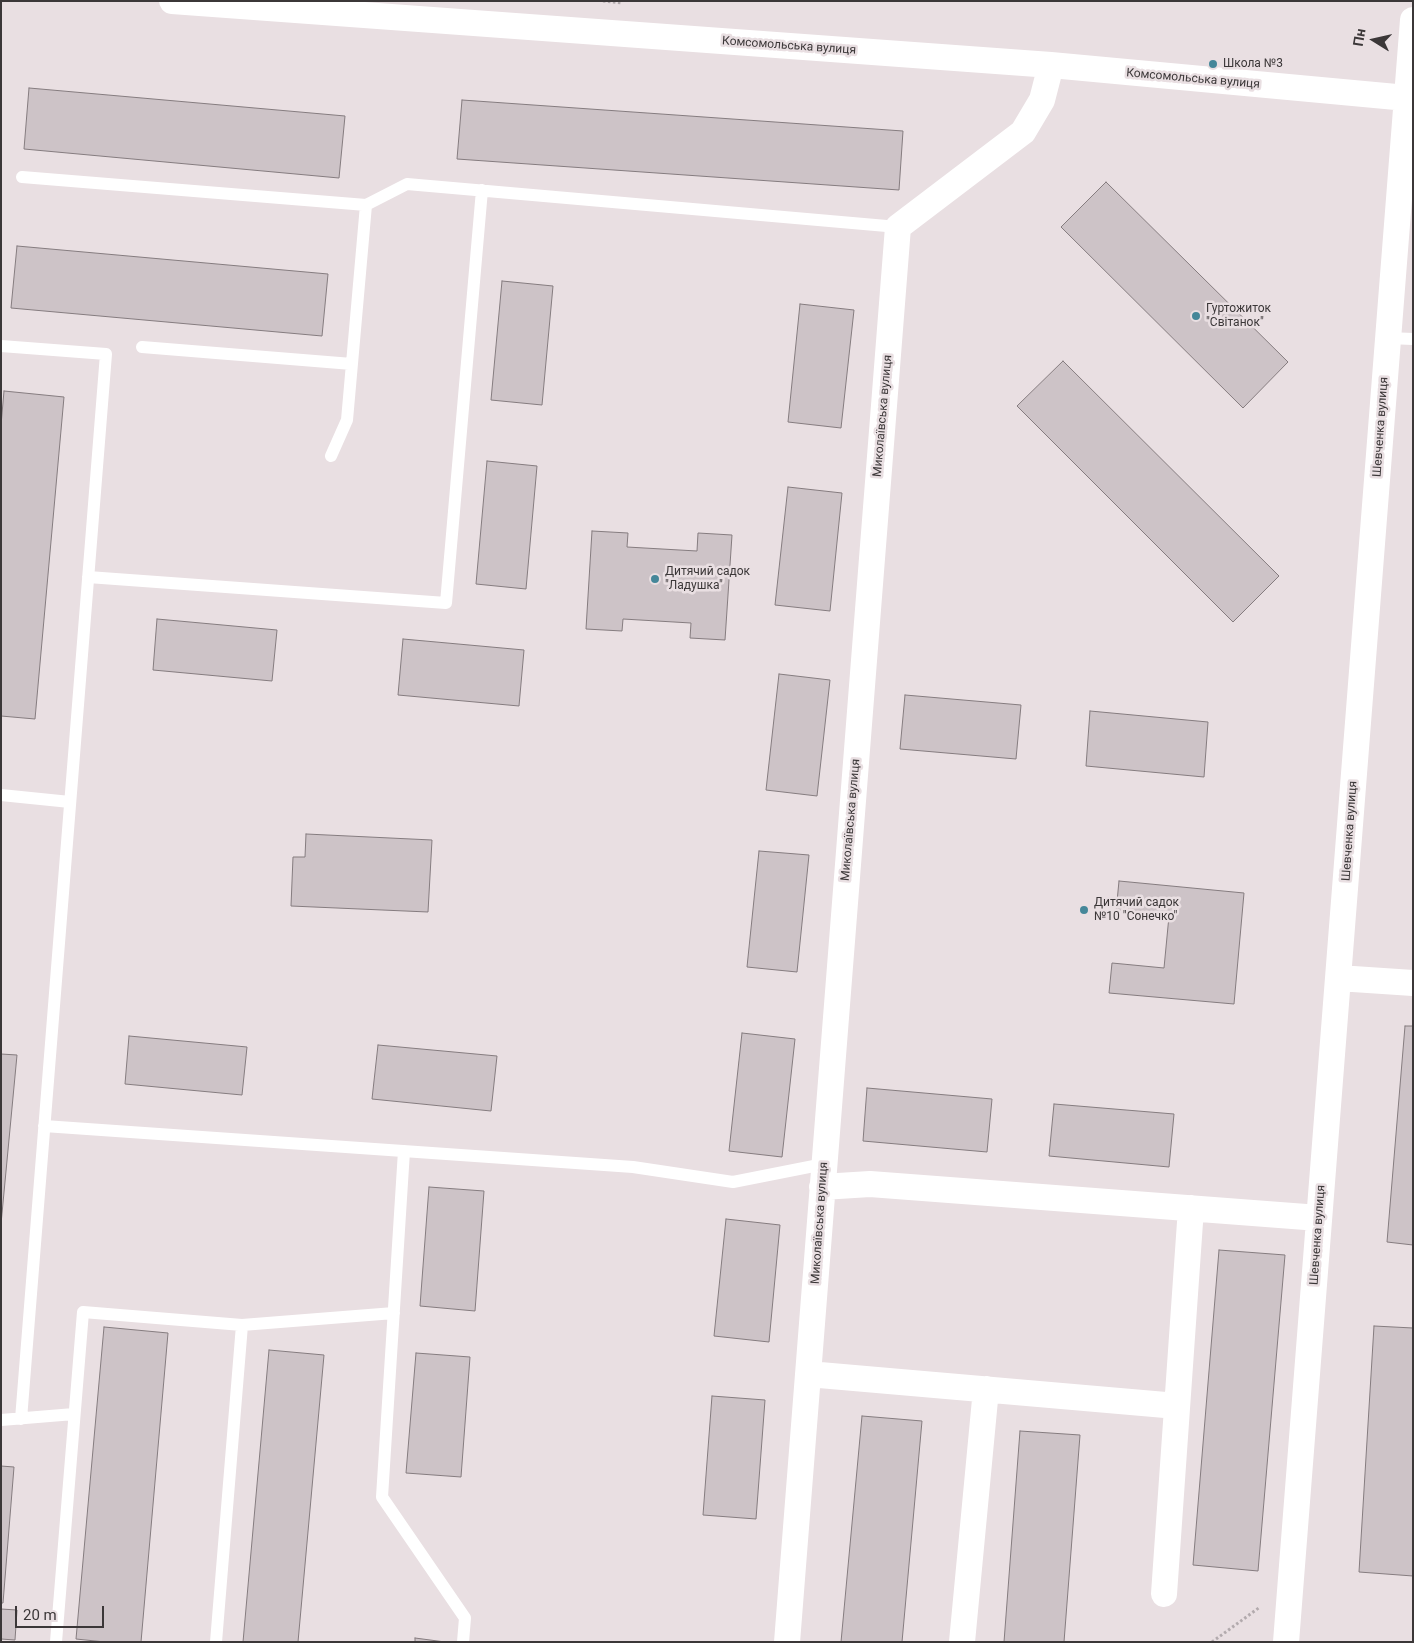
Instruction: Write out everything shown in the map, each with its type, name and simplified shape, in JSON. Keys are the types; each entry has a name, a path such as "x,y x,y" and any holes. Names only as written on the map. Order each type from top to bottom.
{"street":[{"name":"Комсомольська вулиця","path":"172,1 1051,66 1407,98"},
{"name":"Шевченка вулиця","path":"1286,1642 1338,978 1400,339 1407,98 1413,20"},
{"path":"898,227 1023,132 1042,100 1051,66"},
{"name":"Миколаївська вулиця","path":"787,1642 898,227"},
{"path":"1338,978 1413,983"},
{"path":"823,1176 870,1184 1320,1218"},
{"path":"1164,1594 1191,1208"},
{"path":"808,1374 1177,1406"},
{"path":"962,1642 986,1389"}],"lane":[{"path":"22,177 366,205 407,184 898,227"},
{"path":"88,577 446,603 482,190"},
{"path":"332,456 347,420 366,205"},
{"path":"1,346 106,354 21,1419"},
{"path":"142,347 352,364"},
{"path":"1,795 70,802"},
{"path":"44,1126 633,1167 733,1182 823,1176"},
{"path":"404,1151 382,1497 465,1618 463,1642"},
{"path":"56,1642 83,1312 242,1325 394,1313"},
{"path":"216,1642 242,1325"},
{"path":"1,1420 74,1414"}],"path":[{"path":"1212,1642 1267,1602"}],"building":[{"path":"29,88 345,116 339,178 24,149"},
{"path":"462,100 903,131 899,190 457,159"},
{"name":"Гуртожиток \"Світанок\"","path":"1106,182 1288,362 1243,408 1061,227"},
{"path":"17,246 328,274 322,336 11,308"},
{"path":"502,281 553,286 542,405 491,400"},
{"path":"800,304 854,310 841,428 788,422"},
{"path":"1063,361 1279,576 1233,622 1017,406"},
{"path":"4,391 64,397 35,719 1,716 1,425"},
{"path":"487,461 537,466 526,589 476,584"},
{"path":"788,487 842,493 830,611 775,605"},
{"path":"592,531 628,533 627,547 697,551 698,533 732,535 725,640 690,638 691,623 623,619 622,631 586,629"},
{"path":"157,619 277,630 272,681 153,670"},
{"path":"403,639 524,650 519,706 398,695"},
{"path":"779,674 830,680 817,796 766,790"},
{"path":"905,695 1021,705 1016,759 900,749"},
{"path":"1090,711 1208,722 1204,777 1086,766"},
{"path":"306,834 432,840 428,912 291,906 293,857 305,857"},
{"path":"759,851 809,855 797,972 747,967"},
{"path":"1119,881 1244,893 1234,1004 1109,993 1112,963 1164,968 1169,916 1116,912"},
{"path":"1405,1026 1413,1026 1413,1245 1387,1242"},
{"path":"742,1033 795,1039 782,1157 729,1151"},
{"path":"129,1036 247,1047 242,1095 125,1084"},
{"path":"378,1045 497,1056 491,1111 372,1099"},
{"path":"1,1054 17,1055 1,1224"},
{"path":"867,1088 992,1099 987,1152 863,1141"},
{"path":"1054,1104 1174,1114 1169,1167 1049,1156"},
{"path":"429,1187 484,1191 475,1311 420,1306"},
{"path":"726,1219 780,1225 769,1342 714,1336"},
{"path":"1219,1250 1285,1255 1258,1571 1193,1565"},
{"path":"1374,1326 1413,1328 1413,1576 1359,1572"},
{"path":"104,1327 168,1333 141,1642 105,1642 76,1639"},
{"path":"269,1350 324,1355 298,1642 243,1642"},
{"path":"416,1353 470,1357 461,1477 406,1473"},
{"path":"712,1396 765,1400 756,1519 703,1515"},
{"path":"862,1416 922,1421 902,1642 841,1642"},
{"path":"1020,1431 1080,1435 1064,1642 1004,1642"},
{"path":"1,1466 14,1467 3,1603 1,1603"},
{"path":"1,1609 17,1610 15,1640 1,1639"},
{"path":"415,1638 445,1642 415,1642"}],"place":[{"name":"Школа №3","path":"1213,64"},
{"name":"Гуртожиток \"Світанок\"","path":"1196,316"},
{"name":"Дитячий садок \"Ладушка\"","path":"655,579"},
{"name":"Дитячий садок №10 \"Сонечко\"","path":"1084,910"}]}
